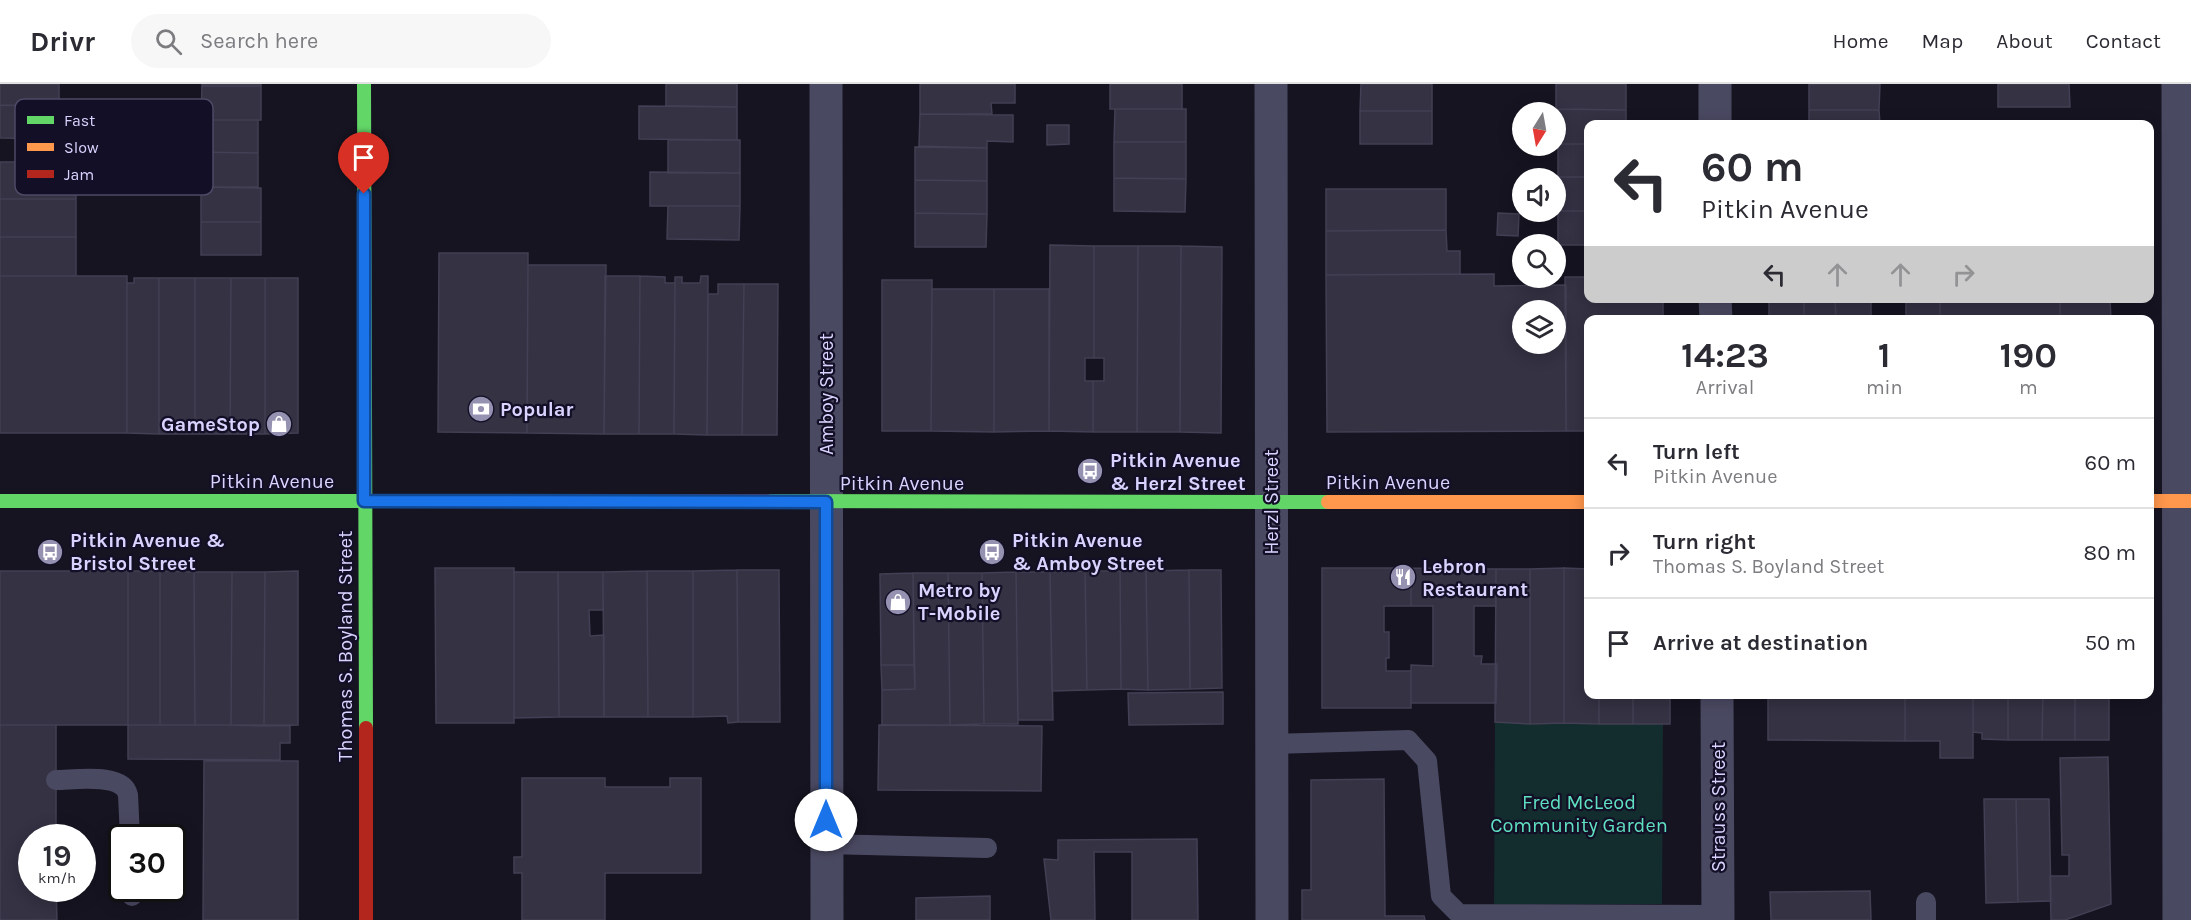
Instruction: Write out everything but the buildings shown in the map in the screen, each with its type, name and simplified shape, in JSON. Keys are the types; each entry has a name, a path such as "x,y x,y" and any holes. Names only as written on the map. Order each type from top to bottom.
{"street":[{"name":"Thomas S. Boyland Street","path":"364,84 366,920"},
{"name":"Amboy Street","path":"826,84 827,920"},
{"name":"Herzl Street","path":"1271,84 1272,920"},
{"path":"1715,84 1715,120"},
{"path":"2178,84 2185,267 2173,501 2179,920"},
{"name":"Pitkin Avenue","path":"0,501 1584,502"},
{"name":"Strauss Street","path":"1717,699 1719,918"}],"lane":[{"path":"1271,738 1408,740 1427,761 1441,896 1459,914 1719,918"},
{"path":"56,780 111,780 121,783 127,789 129,824"},
{"path":"826,844 987,848"}],"green space":[{"name":"Fred McLeod Community Garden","path":"1495,722 1663,723 1662,904 1494,904"}],"traffic: fast":[{"path":"364,84 366,728"},
{"path":"0,501 474,501"},
{"path":"767,501 1328,502"}],"traffic: slow":[{"path":"2154,501 2191,501"},
{"path":"1328,502 1584,502"}],"traffic: jam":[{"path":"474,501 767,501"},
{"path":"366,728 366,920"}],"place":[{"name":"Popular","path":"481,409"},
{"name":"GameStop","path":"279,424"},
{"name":"Pitkin Avenue & Herzl Street","path":"1090,471"},
{"name":"Pitkin Avenue & Bristol Street","path":"50,552"},
{"name":"Pitkin Avenue & Amboy Street","path":"992,552"},
{"name":"Lebron Restaurant","path":"1403,577"},
{"name":"Metro by T-Mobile","path":"898,602"}],"route":[{"path":"364,194 364,501 826,502 826,820"}]}
